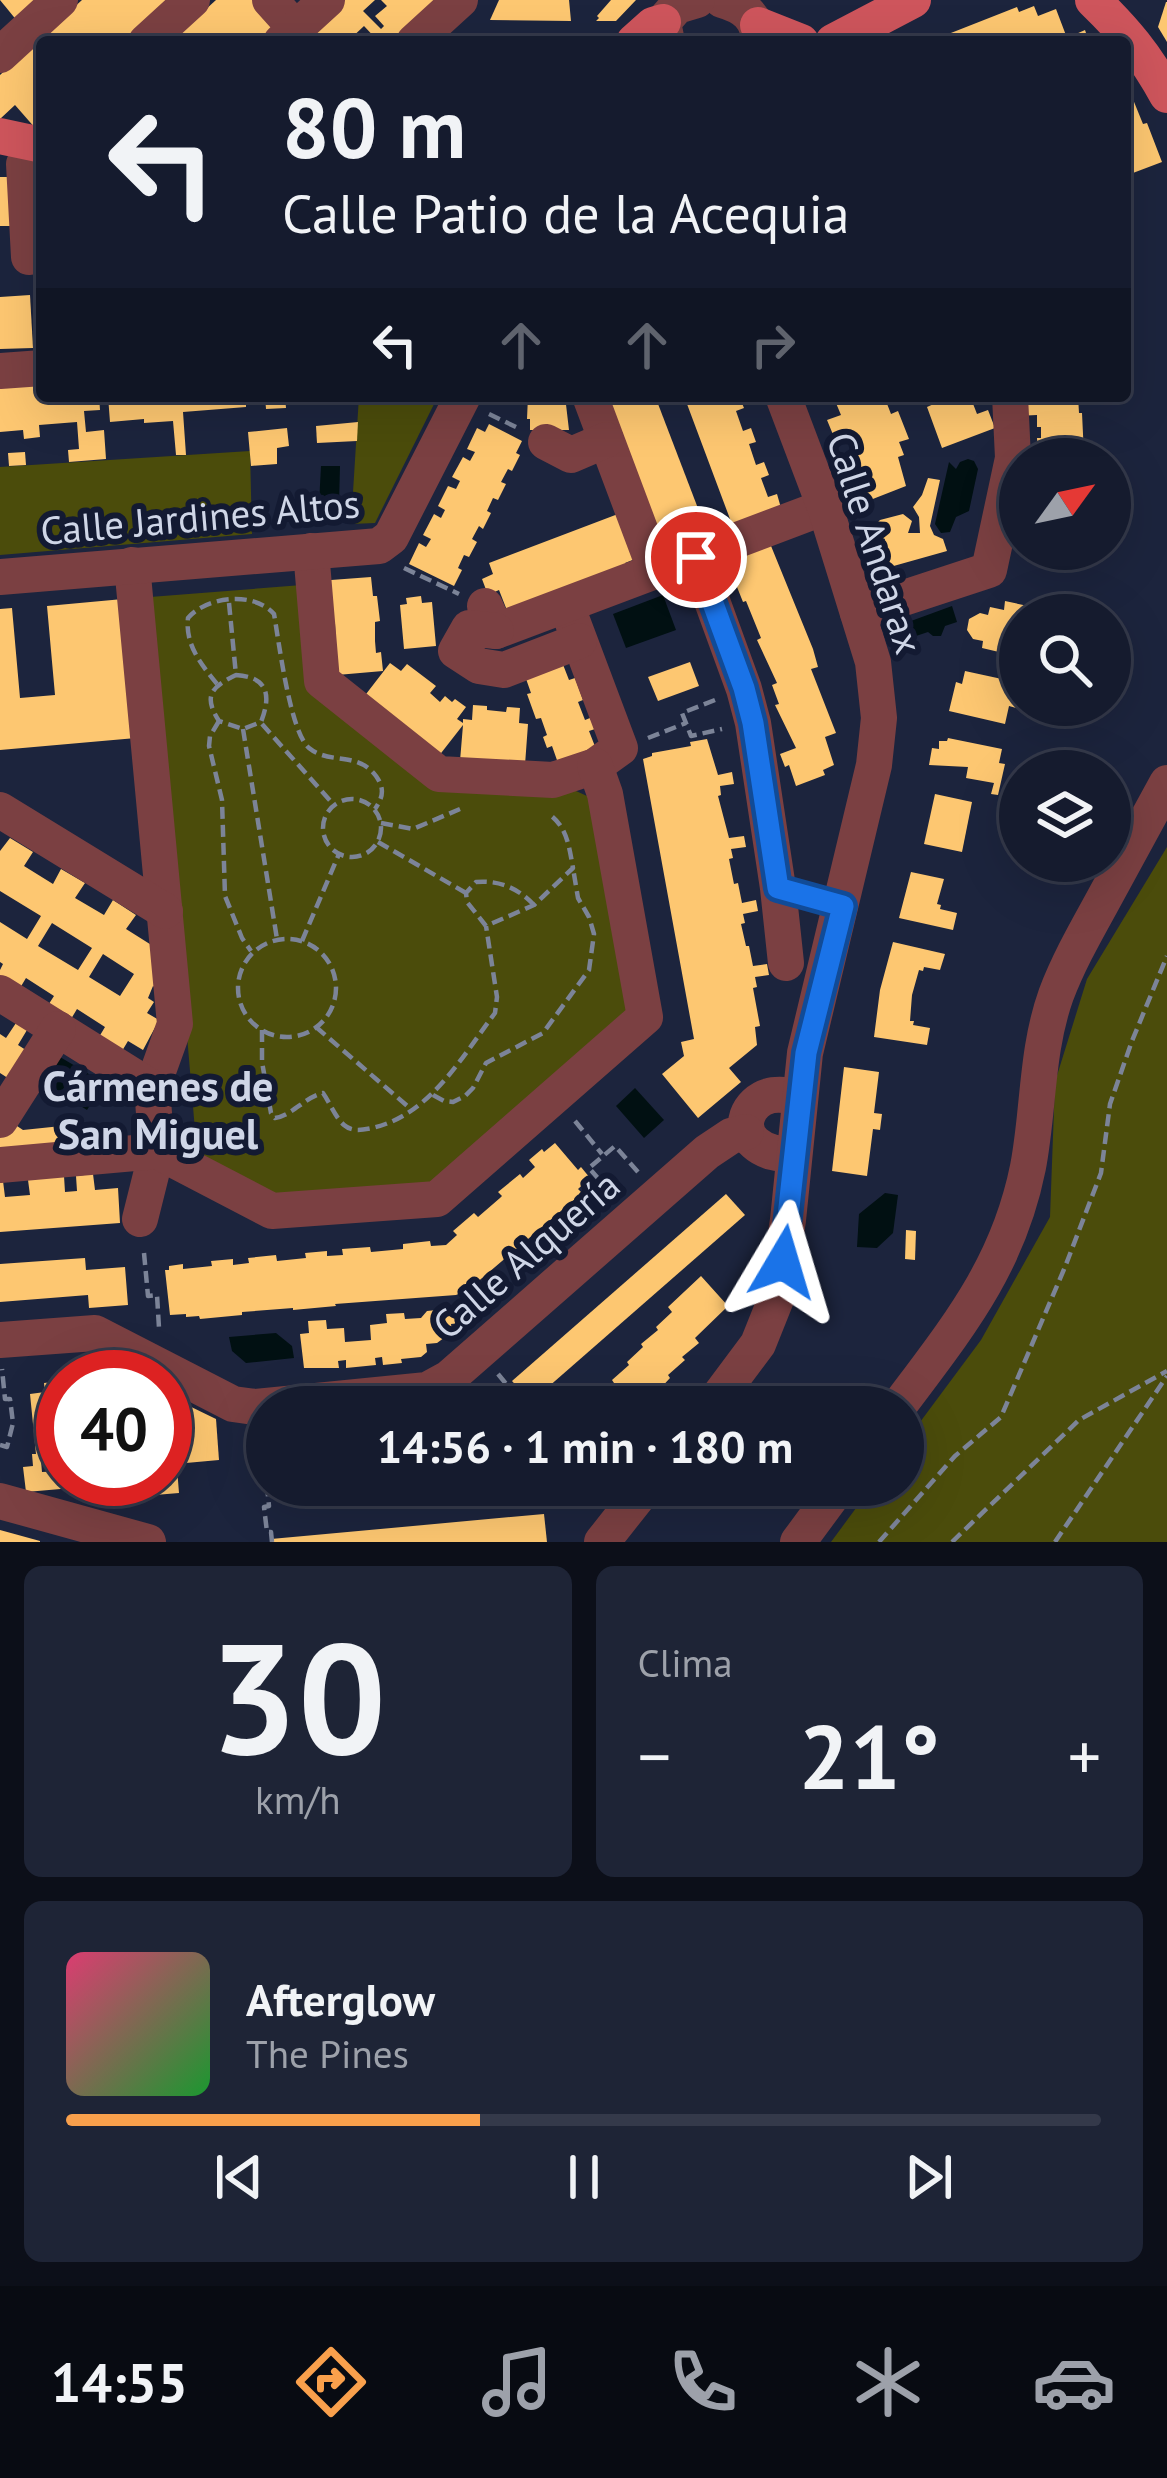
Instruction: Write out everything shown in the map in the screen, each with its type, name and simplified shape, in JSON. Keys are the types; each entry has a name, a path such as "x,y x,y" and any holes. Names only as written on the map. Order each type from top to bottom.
{"main road":[{"path":"844,36 913,0"},
{"path":"1093,0 1130,36"},
{"path":"745,15 789,36"},
{"path":"1131,38 1167,95"}],"street":[{"path":"6,36 60,0"},
{"path":"153,36 192,0"},
{"path":"270,0 289,35 327,0"},
{"path":"421,36 460,0"},
{"path":"19,150 29,257"},
{"path":"0,371 36,368"},
{"path":"592,402 656,572"},
{"name":"Calle Andarax","path":"726,1386 758,1343 776,1299 814,1014 874,765 879,718 873,662 785,402"},
{"path":"858,613 989,569 1013,458 1010,402"},
{"name":"Calle Jardines Altos","path":"0,577 379,546 391,537 474,404"},
{"path":"546,442 571,455 606,440"},
{"path":"491,619 573,624 656,572 824,507"},
{"path":"311,551 322,681 439,774 554,780 616,752"},
{"path":"696,557 753,723 786,963"},
{"path":"132,566 176,1024 152,1088 157,1151 140,1219"},
{"path":"0,1165 157,1151 272,1210 436,1199 645,1017 605,794 616,752 573,624"},
{"path":"914,1386 974,1305 1008,1236 1029,1161 1037,1075 1056,996 1167,783"},
{"path":"0,810 165,911"},
{"path":"778,888 843,906"},
{"path":"0,993 152,1088"},
{"path":"0,1120 58,1029"},
{"name":"Calle Alquería","path":"0,1340 94,1333 233,1404 254,1407 428,1390 449,1378 707,1152 746,1132 753,1105 768,1096 800,1096"},
{"path":"746,1132 764,1149 794,1155"},
{"path":"0,1501 148,1542"},
{"path":"602,1542 630,1506"},
{"path":"798,1542 825,1506"}],"path":[{"path":"474,404 546,442"},
{"path":"404,568 491,619"},
{"path":"227,590 236,675"},
{"path":"217,684 196,656 187,628 192,612 228,600 261,602 274,614 299,736 315,753 369,766 382,784 383,798 375,809"},
{"path":"236,675 253,676 266,688 267,706 261,722 243,729 219,721 210,707 217,684 236,675"},
{"path":"720,698 682,713 691,736 731,728"},
{"path":"219,721 209,746 225,822 225,896 252,952"},
{"path":"261,722 334,805"},
{"path":"616,752 686,723"},
{"path":"243,729 278,939"},
{"path":"351,799 375,809 381,823 373,849 357,857 331,848 323,831 334,805 351,799"},
{"path":"381,823 413,829 470,804"},
{"path":"434,1095 453,1102 465,1096 486,1063 543,1033 589,970 594,934 578,898 567,836 543,809"},
{"path":"378,842 466,892"},
{"path":"302,941 339,854"},
{"path":"486,926 534,905 573,868"},
{"path":"466,892 476,882 487,881 518,892 534,905"},
{"path":"262,1030 262,1062 275,1118 318,1093 323,1093 346,1127 355,1130 390,1123 412,1110 434,1095 495,1013 497,997 486,926 467,902 466,892"},
{"path":"278,939 302,941 315,948 333,972 336,987 327,1016 304,1034 290,1037 262,1030 250,1021 238,994 243,964 263,944 278,939"},
{"path":"879,1542 955,1456 1001,1417 1101,1173 1110,1103 1167,956"},
{"path":"316,1027 412,1110"},
{"path":"563,1108 604,1155"},
{"path":"616,1199 589,1168 604,1155 616,1145 642,1177"},
{"path":"140,1219 148,1296 157,1295 159,1339"},
{"path":"0,1445 7,1447 14,1423 10,1399 5,1399 2,1358"},
{"path":"490,1365 508,1386"},
{"path":"952,1542 1079,1420 1167,1374"},
{"path":"1054,1542 1167,1374"},
{"path":"269,1506 264,1507 265,1520 272,1542"}],"shaded area":[{"path":"359,402 435,402 375,523 351,524"},
{"path":"250,451 252,534 0,555 0,467"},
{"path":"968,459 978,469 969,511 956,517 950,532 941,533 935,524 949,462 956,469"},
{"path":"321,466 340,466 339,504 319,504"},
{"path":"302,585 310,687 432,787 576,791 594,807 630,1004 621,1022 434,1187 272,1198 197,1154 150,597"},
{"path":"663,595 676,630 626,648 613,614"},
{"path":"952,606 957,622 945,626 941,636 910,633 911,621"},
{"path":"1167,847 1167,1542 831,1542 858,1506 924,1506 924,1417 981,1340 1050,1217 1055,1082 1087,979"},
{"path":"60,1057 104,1083 87,1110 43,1083"},
{"path":"635,1088 664,1120 644,1138 616,1106"},
{"path":"885,1193 898,1195 893,1233 877,1248 857,1247 859,1214"},
{"path":"276,1333 292,1346 294,1358 246,1363 232,1351 229,1337"}],"building":[{"path":"0,0 42,0 18,22"},
{"path":"82,0 176,0 137,36 43,36"},
{"path":"216,0 254,0 280,28 271,36 177,36"},
{"path":"345,0 375,0 363,11 381,29 384,26 375,16 387,6 381,0 442,0 403,36 373,36 364,26 353,36 306,36"},
{"path":"499,0 569,0 571,21 490,20"},
{"path":"611,0 636,0 616,21 596,21 597,16"},
{"path":"1167,2 1167,42 1158,27"},
{"path":"1034,6 1038,16 1056,9 1066,36 943,36 1017,7 1019,12"},
{"path":"36,42 36,129 15,105 0,119 0,75"},
{"path":"1131,94 1143,124 1147,123 1162,162 1131,174"},
{"path":"0,177 15,177 18,226 0,226"},
{"path":"30,295 33,348 0,349 0,297"},
{"path":"36,378 36,402 99,402 100,410 84,411 86,432 104,430 106,459 69,462 68,450 79,449 77,422 39,425 40,437 24,439 23,430 0,432 0,381"},
{"path":"108,402 246,402 246,407 183,412 186,455 176,455 173,421 110,422"},
{"path":"265,402 286,402 286,408 266,409"},
{"path":"528,402 566,402 569,430 530,430"},
{"path":"603,402 657,402 699,511 651,529"},
{"path":"686,402 742,402 744,408 736,411 743,431 751,428 756,442 749,444 756,465 764,462 769,475 761,478 768,497 777,494 781,508 733,527"},
{"path":"836,402 886,402 891,414 898,411 909,439 899,442 904,455 898,457 906,486 860,504 855,492 863,489 857,473 849,476 843,459 858,453 848,431 834,437 827,420 841,415"},
{"path":"972,402 977,414 988,410 995,428 942,448 927,407"},
{"path":"1015,402 1078,402 1083,438 1041,438 1037,415 1016,416"},
{"path":"358,422 357,441 317,443 316,426"},
{"path":"489,424 522,441 516,453 520,455 501,482 506,484 498,500 493,498 483,529 479,526 472,539 477,542 469,557 464,555 454,586 409,564 419,543 426,547 431,539 423,535 434,514 441,518 445,510 438,506 448,486 456,489 460,481 452,477 463,457 470,461 475,452 467,449 477,428 485,432"},
{"path":"287,428 289,446 277,448 277,464 251,466 248,432"},
{"path":"25,452 26,465 9,466 8,453"},
{"path":"928,478 940,480 930,526 947,551 890,567 883,559 888,548 885,539 876,535 875,525 903,514 912,521 908,533 920,533 913,507"},
{"path":"307,492 309,515 298,516 295,493"},
{"path":"618,514 635,559 626,566 508,613 499,590 488,595 482,579 493,574 489,563"},
{"path":"769,541 813,649 818,667 811,669 836,733 825,737 834,765 823,770 825,775 796,786 780,754 796,748 775,705 779,704 772,685 777,683 733,577 729,556"},
{"path":"371,577 380,621 375,622 376,653 381,652 383,671 337,675 335,623 328,624 331,580"},
{"path":"421,596 422,603 432,602 436,646 404,649 400,605 407,604 406,598"},
{"path":"123,599 136,738 0,750 0,609 12,608 20,698 55,695 47,606"},
{"path":"990,607 999,609 999,652 982,648 983,641 973,639 967,630 969,619 980,613 988,615"},
{"path":"562,662 569,680 575,678 585,720 590,718 595,729 589,731 596,749 558,763 552,746 547,748 541,718 536,719 525,676"},
{"path":"690,662 699,686 658,701 648,677"},
{"path":"390,663 401,671 407,664 436,686 430,693 440,702 445,696 466,707 457,719 463,723 463,719 472,720 473,705 506,712 507,707 520,708 519,723 528,724 525,765 460,761 463,725 438,757 363,698"},
{"path":"965,671 999,678 999,723 949,711 956,682 962,684"},
{"path":"707,739 718,775 732,772 734,784 720,786 718,796 729,838 744,836 746,847 731,849 733,858 729,859 742,903 756,900 758,911 743,914 746,946 753,966 767,964 769,975 755,977 757,987 753,988 760,1026 755,1027 757,1045 729,1068 741,1082 698,1118 662,1074 684,1056 681,1042 694,1039 643,759"},
{"path":"939,741 1002,749 998,795 991,794 994,783 966,778 968,767 929,765 932,748 939,749"},
{"path":"935,794 972,802 962,852 924,844"},
{"path":"10,838 33,852 24,866 53,884 61,869 85,883 75,898 104,915 113,900 136,915 126,929 153,946 157,989 153,986 148,998 154,1002 147,1013 159,1020 143,1050 128,1041 119,1056 96,1042 105,1027 77,1009 68,1024 45,1010 54,996 26,978 17,993 0,982 0,922 27,939 41,916 0,891 0,851","holes":["52,923 92,948 78,970 38,946","103,954 134,974 120,996 89,977"]},
{"path":"911,872 944,879 937,904 957,913 953,930 899,918"},
{"path":"893,942 945,954 940,970 919,970 912,995 910,1021 930,1028 927,1045 874,1037"},
{"path":"16,1023 27,1030 18,1045 32,1054 14,1082 0,1073 0,1034 6,1038"},
{"path":"844,1067 879,1072 874,1113 882,1114 880,1130 873,1129 867,1176 832,1171"},
{"path":"8,1120 23,1130 71,1125 74,1149 0,1156 0,1133"},
{"path":"555,1143 590,1178 578,1189 582,1193 468,1290 456,1295 200,1319 170,1315 165,1270 169,1266 212,1266 211,1261 233,1259 233,1265 276,1255 277,1261 327,1251 327,1256 343,1255 342,1249 370,1247 371,1252 430,1241 431,1246 446,1245 457,1235 453,1231 474,1213 478,1217 502,1196 498,1192 535,1167 529,1160"},
{"path":"93,1174 95,1190 118,1188 120,1223 0,1232 0,1181 5,1197 30,1195 28,1180 64,1176 65,1192 77,1191 76,1176"},
{"path":"726,1194 745,1215 549,1386 517,1386 512,1381"},
{"path":"906,1230 916,1231 915,1260 905,1259"},
{"path":"85,1258 86,1270 125,1267 128,1305 89,1308 88,1295 0,1302 0,1264"},
{"path":"701,1276 728,1306 695,1338 699,1343 682,1357 685,1360 663,1386 611,1386 672,1312 668,1307"},
{"path":"465,1307 466,1318 451,1324 452,1332 437,1343 426,1344 427,1352 421,1357 383,1365 382,1357 375,1358 376,1365 346,1368 346,1360 338,1361 339,1368 304,1368 300,1334 309,1333 308,1321 326,1320 327,1329 344,1328 345,1342 371,1340 370,1325 387,1323 386,1314 421,1318 427,1311"},
{"path":"36,1393 36,1454 30,1394"},
{"path":"192,1407 216,1419 219,1460 192,1462"},
{"path":"32,1454 36,1454 36,1491 26,1492 23,1467 33,1466"},
{"path":"544,1514 547,1542 271,1542 271,1539"},
{"path":"0,1530 40,1541 40,1542 0,1542"}],"district":[{"name":"Cármenes de San Miguel","path":"158,1110"}],"route":[{"path":"696,557 753,723 778,888 843,906 806,1053 783,1262"}]}
